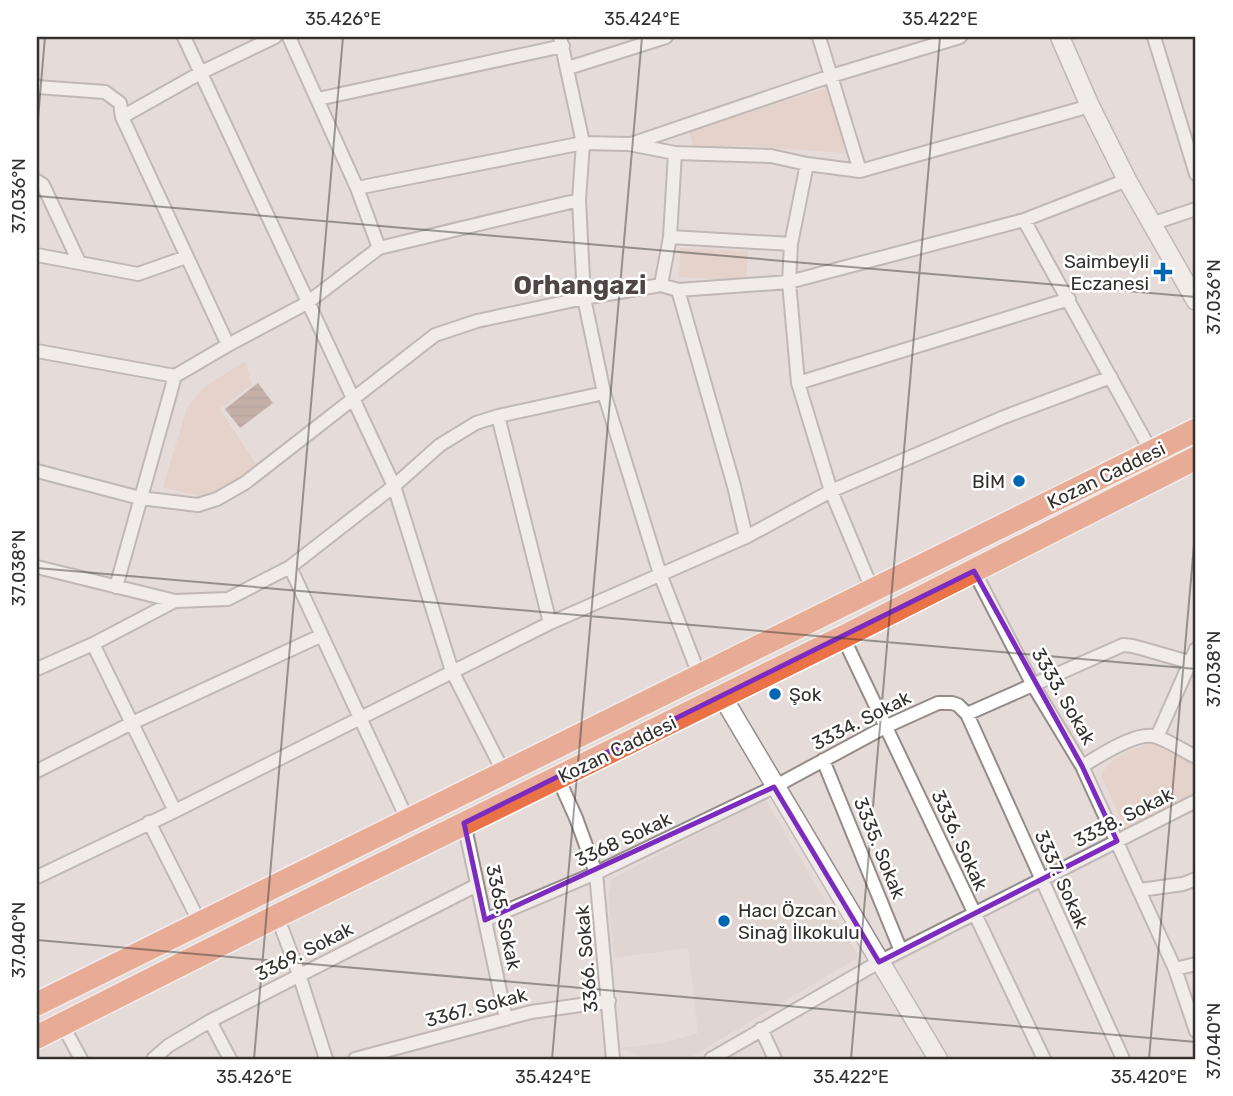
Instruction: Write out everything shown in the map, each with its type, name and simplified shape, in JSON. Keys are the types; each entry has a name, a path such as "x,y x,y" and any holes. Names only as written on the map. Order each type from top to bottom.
{"highway":[{"name":"Kozan Caddesi","path":"37,1004 1196,430"},
{"name":"Kozan Caddesi","path":"37,1037 464,823 844,637 1196,458"}],"street":[{"path":"184,37 394,486 452,671 504,773"},
{"path":"122,117 202,72 275,37"},
{"path":"289,37 357,188 379,248"},
{"path":"568,68 666,37"},
{"path":"818,37 860,171"},
{"path":"629,144 831,76 960,37"},
{"path":"1154,37 1196,174"},
{"path":"1064,38 1090,106 1127,180 1196,301"},
{"path":"318,99 562,41 583,143 579,200 584,298 604,393 660,574 700,677"},
{"path":"37,87 105,92 120,103 122,117 228,345"},
{"path":"357,188 583,143 629,144 675,153 771,156 860,171 1090,106"},
{"path":"661,285 670,237 675,153"},
{"path":"807,164 791,244 789,282 798,383 831,491 872,589"},
{"path":"37,471 140,498 198,505 217,499 245,483 435,335 477,321 661,285 678,289 789,282 1024,220 1127,180"},
{"path":"37,181 43,185 79,262"},
{"path":"37,351 175,376 307,303 379,248 579,200"},
{"path":"1151,224 1196,209"},
{"path":"1024,220 1152,453"},
{"path":"670,237 791,244"},
{"path":"37,255 138,274 186,257"},
{"path":"678,289 746,537"},
{"path":"798,383 1069,299"},
{"path":"116,587 175,376"},
{"path":"37,877 550,623 746,537 831,491 1004,417 1111,377"},
{"path":"37,568 175,601 228,599 290,566 394,486 440,445 476,423 604,393"},
{"path":"498,416 550,623"},
{"path":"290,566 320,636 408,821"},
{"name":"3333. Sokak","path":"974,571 1033,685 1082,766 1175,969 1196,1027"},
{"path":"37,669 93,644 175,601"},
{"path":"37,771 132,723 320,636"},
{"name":"3336. Sokak","path":"844,637 1044,1059"},
{"path":"93,644 175,811"},
{"path":"967,714 1123,645 1194,663"},
{"path":"1157,737 1194,663 1196,649"},
{"path":"722,696 774,788 939,1059"},
{"name":"3334. Sokak","path":"774,788 885,727 938,703 958,705 967,714"},
{"name":"3337. Sokak","path":"967,714 1124,1059"},
{"path":"1082,766 1147,735 1157,737 1196,757"},
{"name":"3335. Sokak","path":"823,760 901,951"},
{"name":"3366. Sokak","path":"558,778 596,873 613,1059"},
{"name":"3368 Sokak","path":"485,920 596,873 774,788"},
{"name":"3338. Sokak","path":"711,1059 879,962 1196,802"},
{"path":"149,822 200,923"},
{"name":"3365. Sokak","path":"464,823 506,1019"},
{"path":"1140,890 1183,884 1196,878"},
{"name":"3369. Sokak","path":"153,1059 168,1046 210,1021 477,886"},
{"path":"277,916 326,1059"},
{"path":"1175,969 1196,964"},
{"name":"3367. Sokak","path":"355,1059 541,1010 609,1001"},
{"path":"210,1021 230,1059"},
{"path":"62,1024 81,1059"},
{"path":"761,1029 775,1059"}],"highlighted area":[{"path":"974,571 1082,766 1117,841 879,962 774,787 485,920 464,823"}],"shaded area":[{"path":"827,88 840,119 844,153 747,146 694,147 688,130"},
{"path":"680,248 748,251 746,281 679,277"},
{"path":"245,361 252,385 220,409 256,464 239,479 203,497 163,487 187,408 203,388"},
{"path":"258,383 273,403 240,428 225,409"},
{"path":"1148,743 1157,744 1196,761 1196,794 1129,827 1124,826 1102,778 1104,771 1119,756"},
{"name":"Hacı Özcan Sinağ İlkokulu","path":"765,799 859,957 691,1057 651,1059 618,1048 664,1043 698,1033 688,948 614,958 608,895 611,879"}],"place":[{"name":"Saimbeyli Eczanesi","path":"1163,272"},
{"name":"BİM","path":"1019,481"},
{"name":"Şok","path":"775,694"},
{"name":"Hacı Özcan Sinağ İlkokulu","path":"724,921"}],"district":[{"name":"Orhangazi","path":"580,285"}]}
